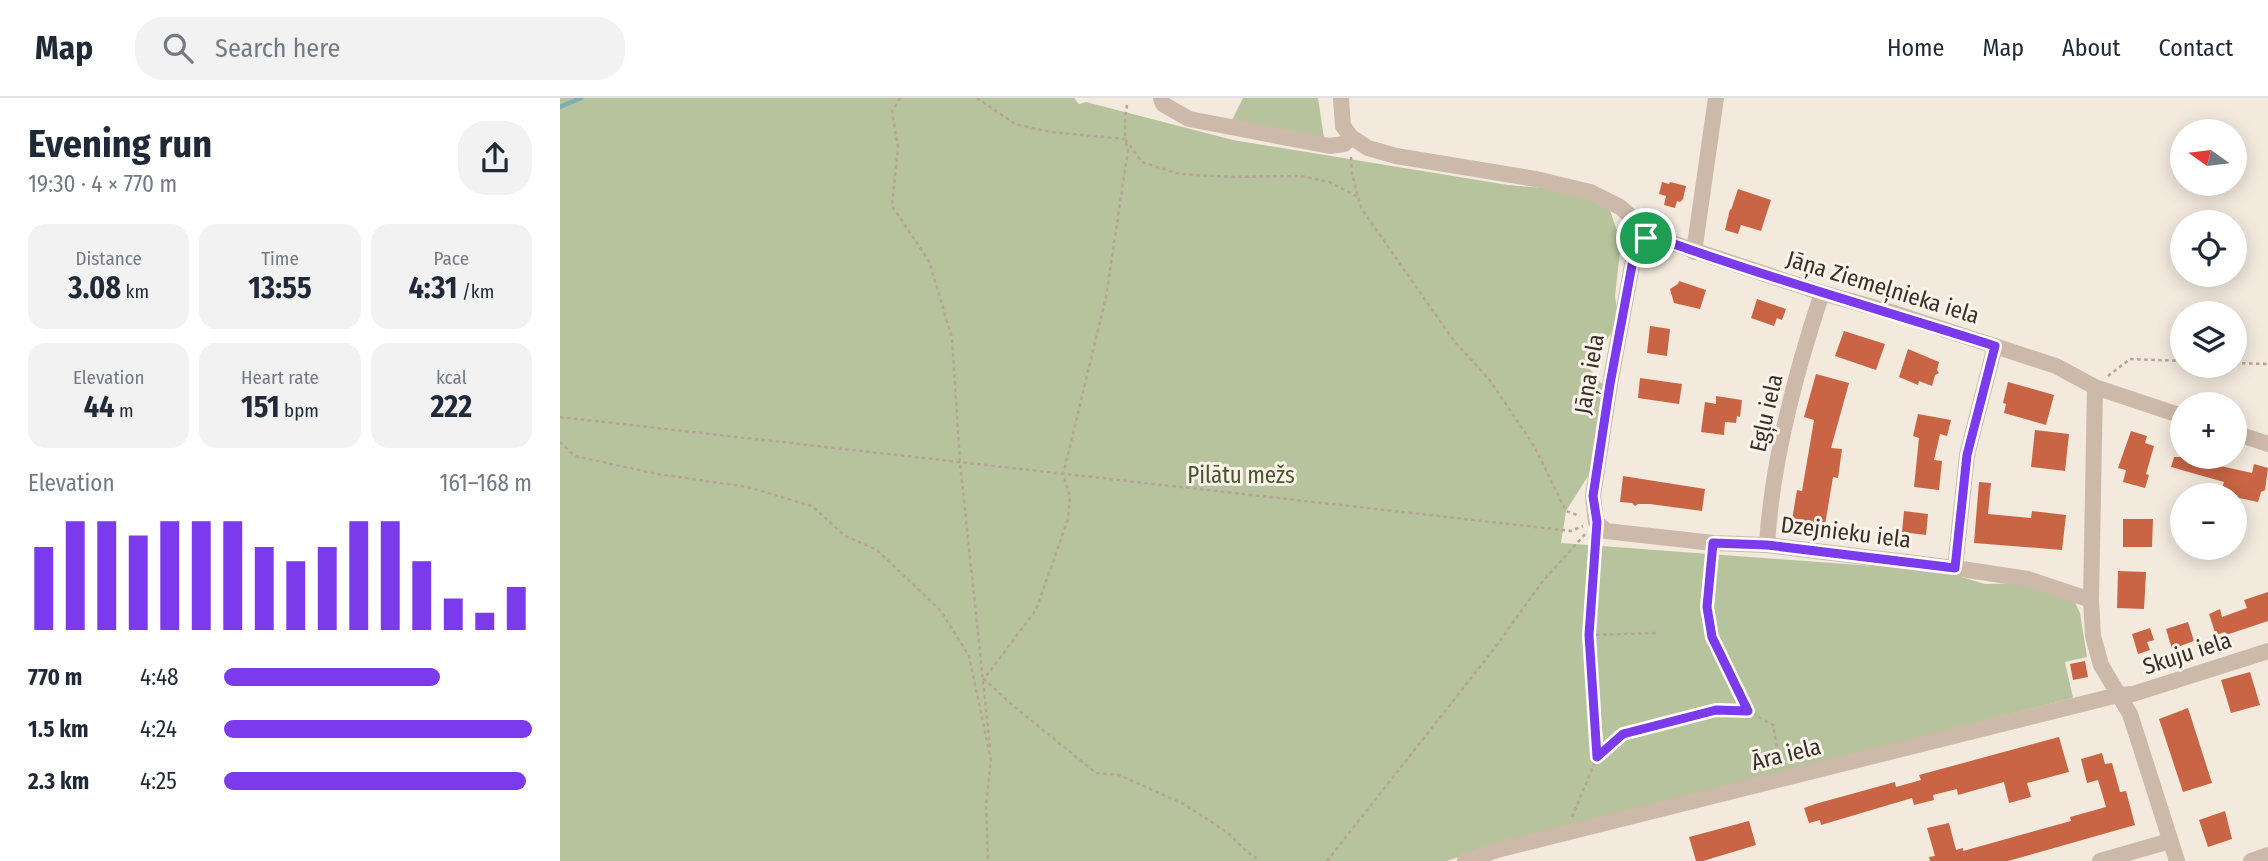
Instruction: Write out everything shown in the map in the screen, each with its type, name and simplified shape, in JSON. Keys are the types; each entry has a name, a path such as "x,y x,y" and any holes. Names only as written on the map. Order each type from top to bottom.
{"street":[{"path":"1161,98 1163,104 1189,118 1330,146 1343,144 1350,137"},
{"path":"1341,98 1343,126 1350,137 1368,148 1396,156 1536,179 1590,192 1620,207 1635,220 1646,238"},
{"path":"1695,252 1716,98"},
{"name":"Jāņa Ziemeļnieka iela","path":"1646,238 1660,239 2056,366 2095,387 2170,412"},
{"name":"Jāņa iela","path":"1597,522 1593,496 1610,384 1633,260 1646,238"},
{"name":"Egļu iela","path":"1767,545 1769,510 1788,414 1806,341 1822,293"},
{"path":"1955,568 1967,455 1995,346"},
{"path":"2095,387 2091,600 2093,636 2101,666 2130,714 2177,861"},
{"path":"2247,437 2268,444"},
{"name":"Dzejnieku iela","path":"1597,522 1606,531 1713,543 1767,545 2028,579 2091,600"},
{"name":"Skuju iela","path":"2118,695 2133,694 2268,651"},
{"name":"Āra iela","path":"1465,861 1501,855 1568,832 2118,695"},
{"path":"2100,861 2170,841"},
{"path":"2252,861 2268,855"}],"path":[{"path":"900,98 892,112 898,147 892,206 929,261 952,338 960,463 991,760 986,804 988,861"},
{"path":"977,98 1015,124 1051,132 1125,139 1142,162 1179,174 1231,177 1301,176 1329,182 1358,197"},
{"path":"984,680 1037,610 1068,519 1070,496 1063,475 1106,297 1128,150 1125,139 1127,105"},
{"path":"1350,137 1352,174 1361,208 1387,249 1454,341 1489,379 1534,446 1566,511 1597,522"},
{"path":"2095,387 2130,359 2170,361"},
{"path":"2247,363 2268,364"},
{"path":"560,417 1571,531 1597,522"},
{"path":"560,442 575,456 656,474 748,487 811,506 845,537 877,550 941,611 970,656 991,760"},
{"path":"1597,522 1589,635 1597,757"},
{"path":"1327,861 1494,649 1542,582 1597,522"},
{"path":"1713,543 1707,607 1712,637 1748,711"},
{"path":"1589,635 1657,633"},
{"path":"984,680 1096,772 1119,775 1184,804 1228,833 1260,861"},
{"path":"1568,832 1575,806 1597,757 1623,734 1716,710 1748,711 1773,724 1783,778"}],"green space":[{"name":"Pilātu mežs","path":"560,98 1074,98 1079,104 1086,102 1233,140 1508,185 1557,189 1608,204 1621,243 1615,296 1619,322 1588,367 1606,389 1598,460 1566,511 1561,543 1941,571 1985,584 2032,583 2073,598 2080,613 2087,657 2065,662 2073,698 1499,845 1446,861 560,861"},
{"path":"1243,98 1318,98 1324,138 1232,120"}],"building":[{"path":"1662,182 1686,186 1683,199 1677,201 1675,208 1664,205 1666,196 1659,194"},
{"path":"1738,189 1771,200 1761,231 1741,225 1738,234 1725,230"},
{"path":"1679,281 1706,290 1700,309 1674,303 1670,289"},
{"path":"1757,299 1786,309 1782,320 1777,318 1774,326 1751,318"},
{"path":"1650,326 1670,329 1667,356 1647,353"},
{"path":"1844,331 1885,344 1876,370 1835,356"},
{"path":"1908,349 1939,362 1939,373 1935,375 1932,386 1919,381 1918,385 1899,377"},
{"path":"1816,374 1849,383 1831,448 1842,449 1838,478 1833,477 1825,525 1792,520 1797,490 1802,491 1814,420 1804,417"},
{"path":"1640,378 1682,384 1679,404 1638,398"},
{"path":"2008,382 2054,395 2046,425 2004,413 2006,404 2003,403"},
{"path":"1716,396 1742,400 1740,417 1737,416 1736,423 1725,422 1724,435 1701,432 1705,402 1716,404"},
{"path":"1918,414 1951,420 1947,436 1940,434 1934,460 1942,461 1939,490 1914,487 1919,438 1913,436"},
{"path":"2035,430 2069,434 2065,471 2031,467"},
{"path":"2131,431 2147,436 2145,443 2154,446 2145,488 2123,482 2126,470 2118,468"},
{"path":"2254,464 2268,468 2265,490 2261,492 2258,502 2247,500 2247,483 2224,482 2178,469 2234,469 2252,473"},
{"path":"1623,476 1705,489 1702,511 1650,504 1635,506 1632,503 1620,502"},
{"path":"1979,482 1991,483 1988,514 2031,518 2032,511 2066,515 2062,550 1974,543"},
{"path":"1904,511 1928,514 1926,535 1902,532"},
{"path":"2123,519 2153,519 2152,547 2123,547"},
{"path":"2118,571 2146,572 2144,609 2117,608"},
{"path":"2268,592 2268,621 2226,635 2225,632 2216,635 2209,614 2220,609 2222,617 2247,608 2244,600"},
{"path":"2188,622 2194,641 2172,649 2166,629"},
{"path":"2150,628 2154,640 2147,642 2150,650 2138,654 2132,634"},
{"path":"2085,661 2088,677 2073,680 2070,664"},
{"path":"2250,672 2260,705 2231,713 2221,680"},
{"path":"2188,708 2212,783 2183,792 2159,719"},
{"path":"2059,737 2069,772 2027,783 2031,797 2009,803 2004,782 1958,795 1957,789 1933,795 1934,800 1914,805 1912,798 1821,825 1820,820 1809,823 1804,808 1895,782 1896,787 1921,780 1919,775"},
{"path":"2102,753 2105,764 2112,763 2120,792 2126,791 2135,825 2008,861 1930,861 1929,857 1935,856 1927,828 1949,823 1956,850 1963,848 1963,851 2071,821 2070,817 2106,807 2098,780 2087,783 2081,759"},
{"path":"2225,811 2232,839 2208,847 2199,820"},
{"path":"1749,821 1756,845 1696,861 1689,837"}],"waterway":[{"path":"560,107 581,98"}],"route":[{"path":"1646,238 1660,239 1822,293 1995,346 1967,455 1955,568 1767,545 1713,543 1707,607 1712,637 1748,711 1716,710 1623,734 1597,757 1589,635 1597,522 1593,496 1633,260 1646,238"}]}
